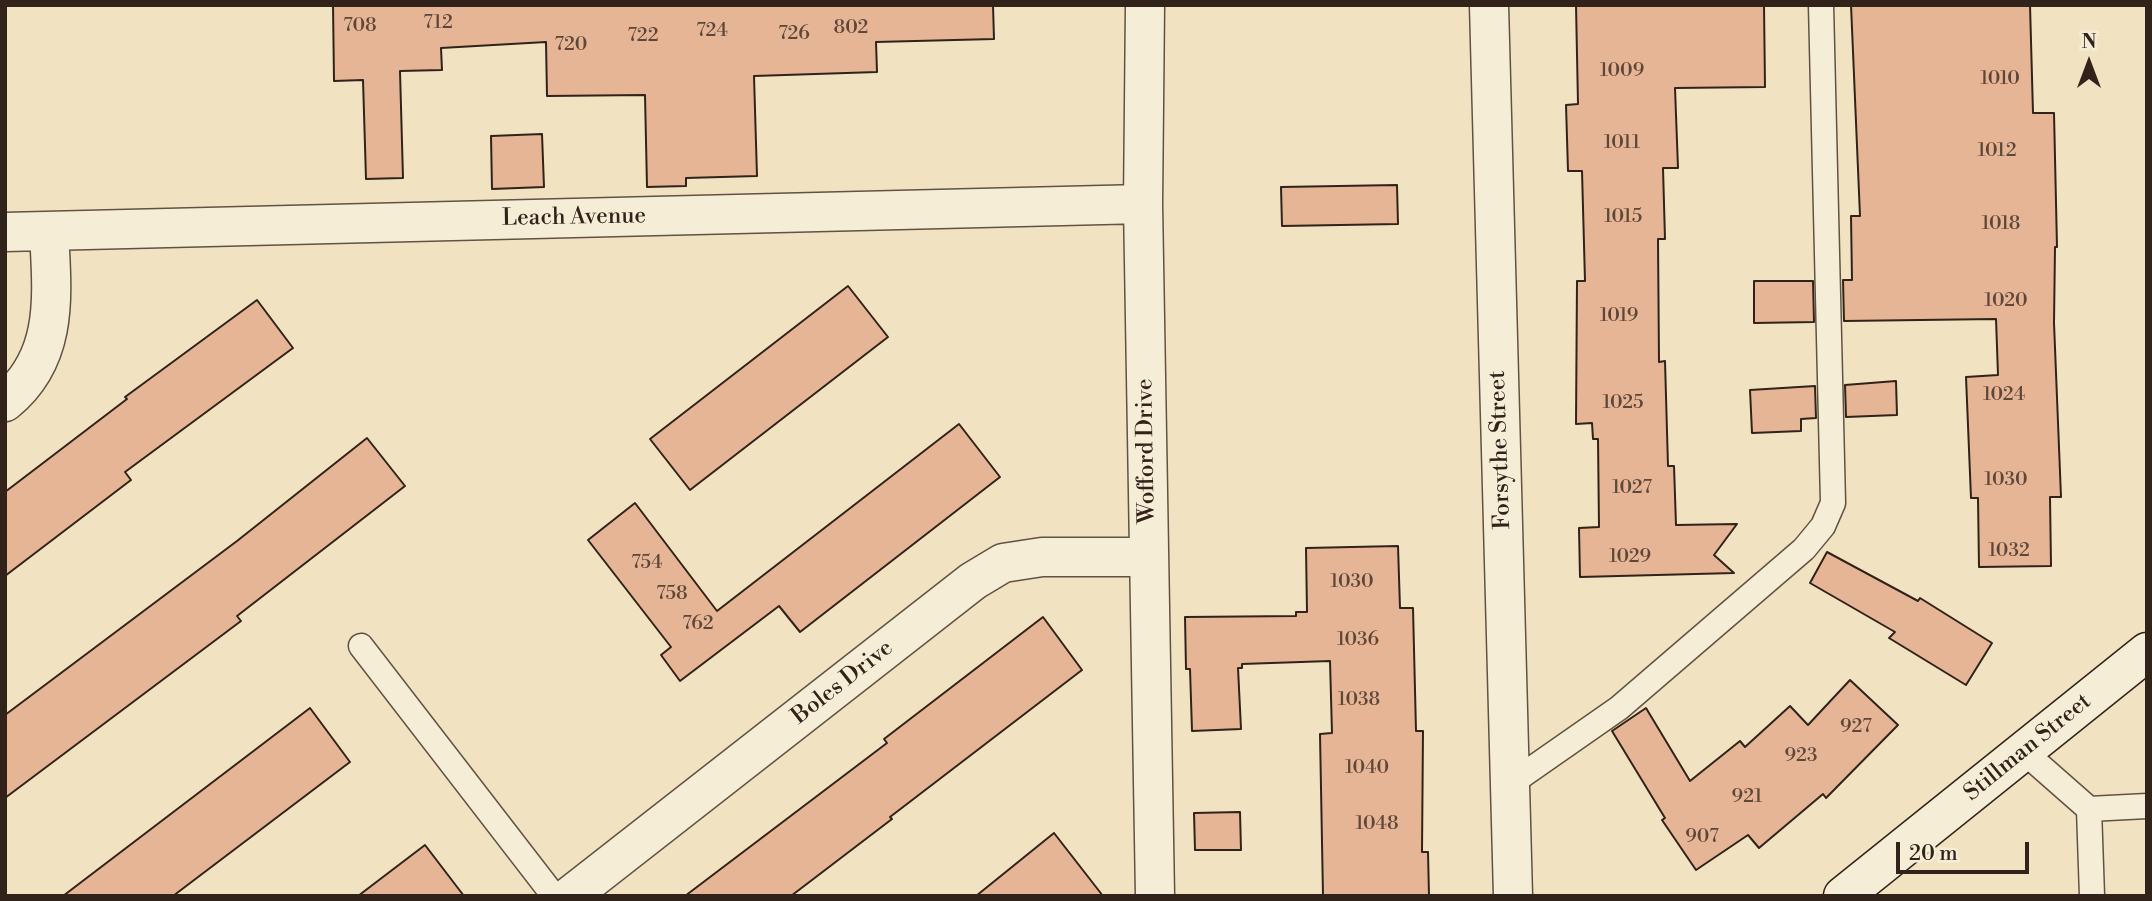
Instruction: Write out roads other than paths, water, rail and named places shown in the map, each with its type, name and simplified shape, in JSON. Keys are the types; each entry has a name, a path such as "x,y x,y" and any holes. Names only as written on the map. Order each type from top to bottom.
{"street":[{"name":"Wofford Drive","path":"1146,5 1143,204 1154,896"},
{"name":"Forsythe Street","path":"1489,5 1513,896"},
{"name":"Leach Avenue","path":"5,232 1143,204"},
{"path":"5,402 46,347 52,294 49,231"},
{"name":"Boles Drive","path":"570,896 973,581 1003,563 1042,557 1149,557"},
{"name":"Stillman Street","path":"1843,896 2147,652"}],"lane":[{"path":"1510,784 1619,708 1804,549 1823,526 1833,503 1821,5"},
{"path":"361,646 554,896"},
{"path":"2023,751 2089,809 2147,806"},
{"path":"2089,809 2092,896"}]}
